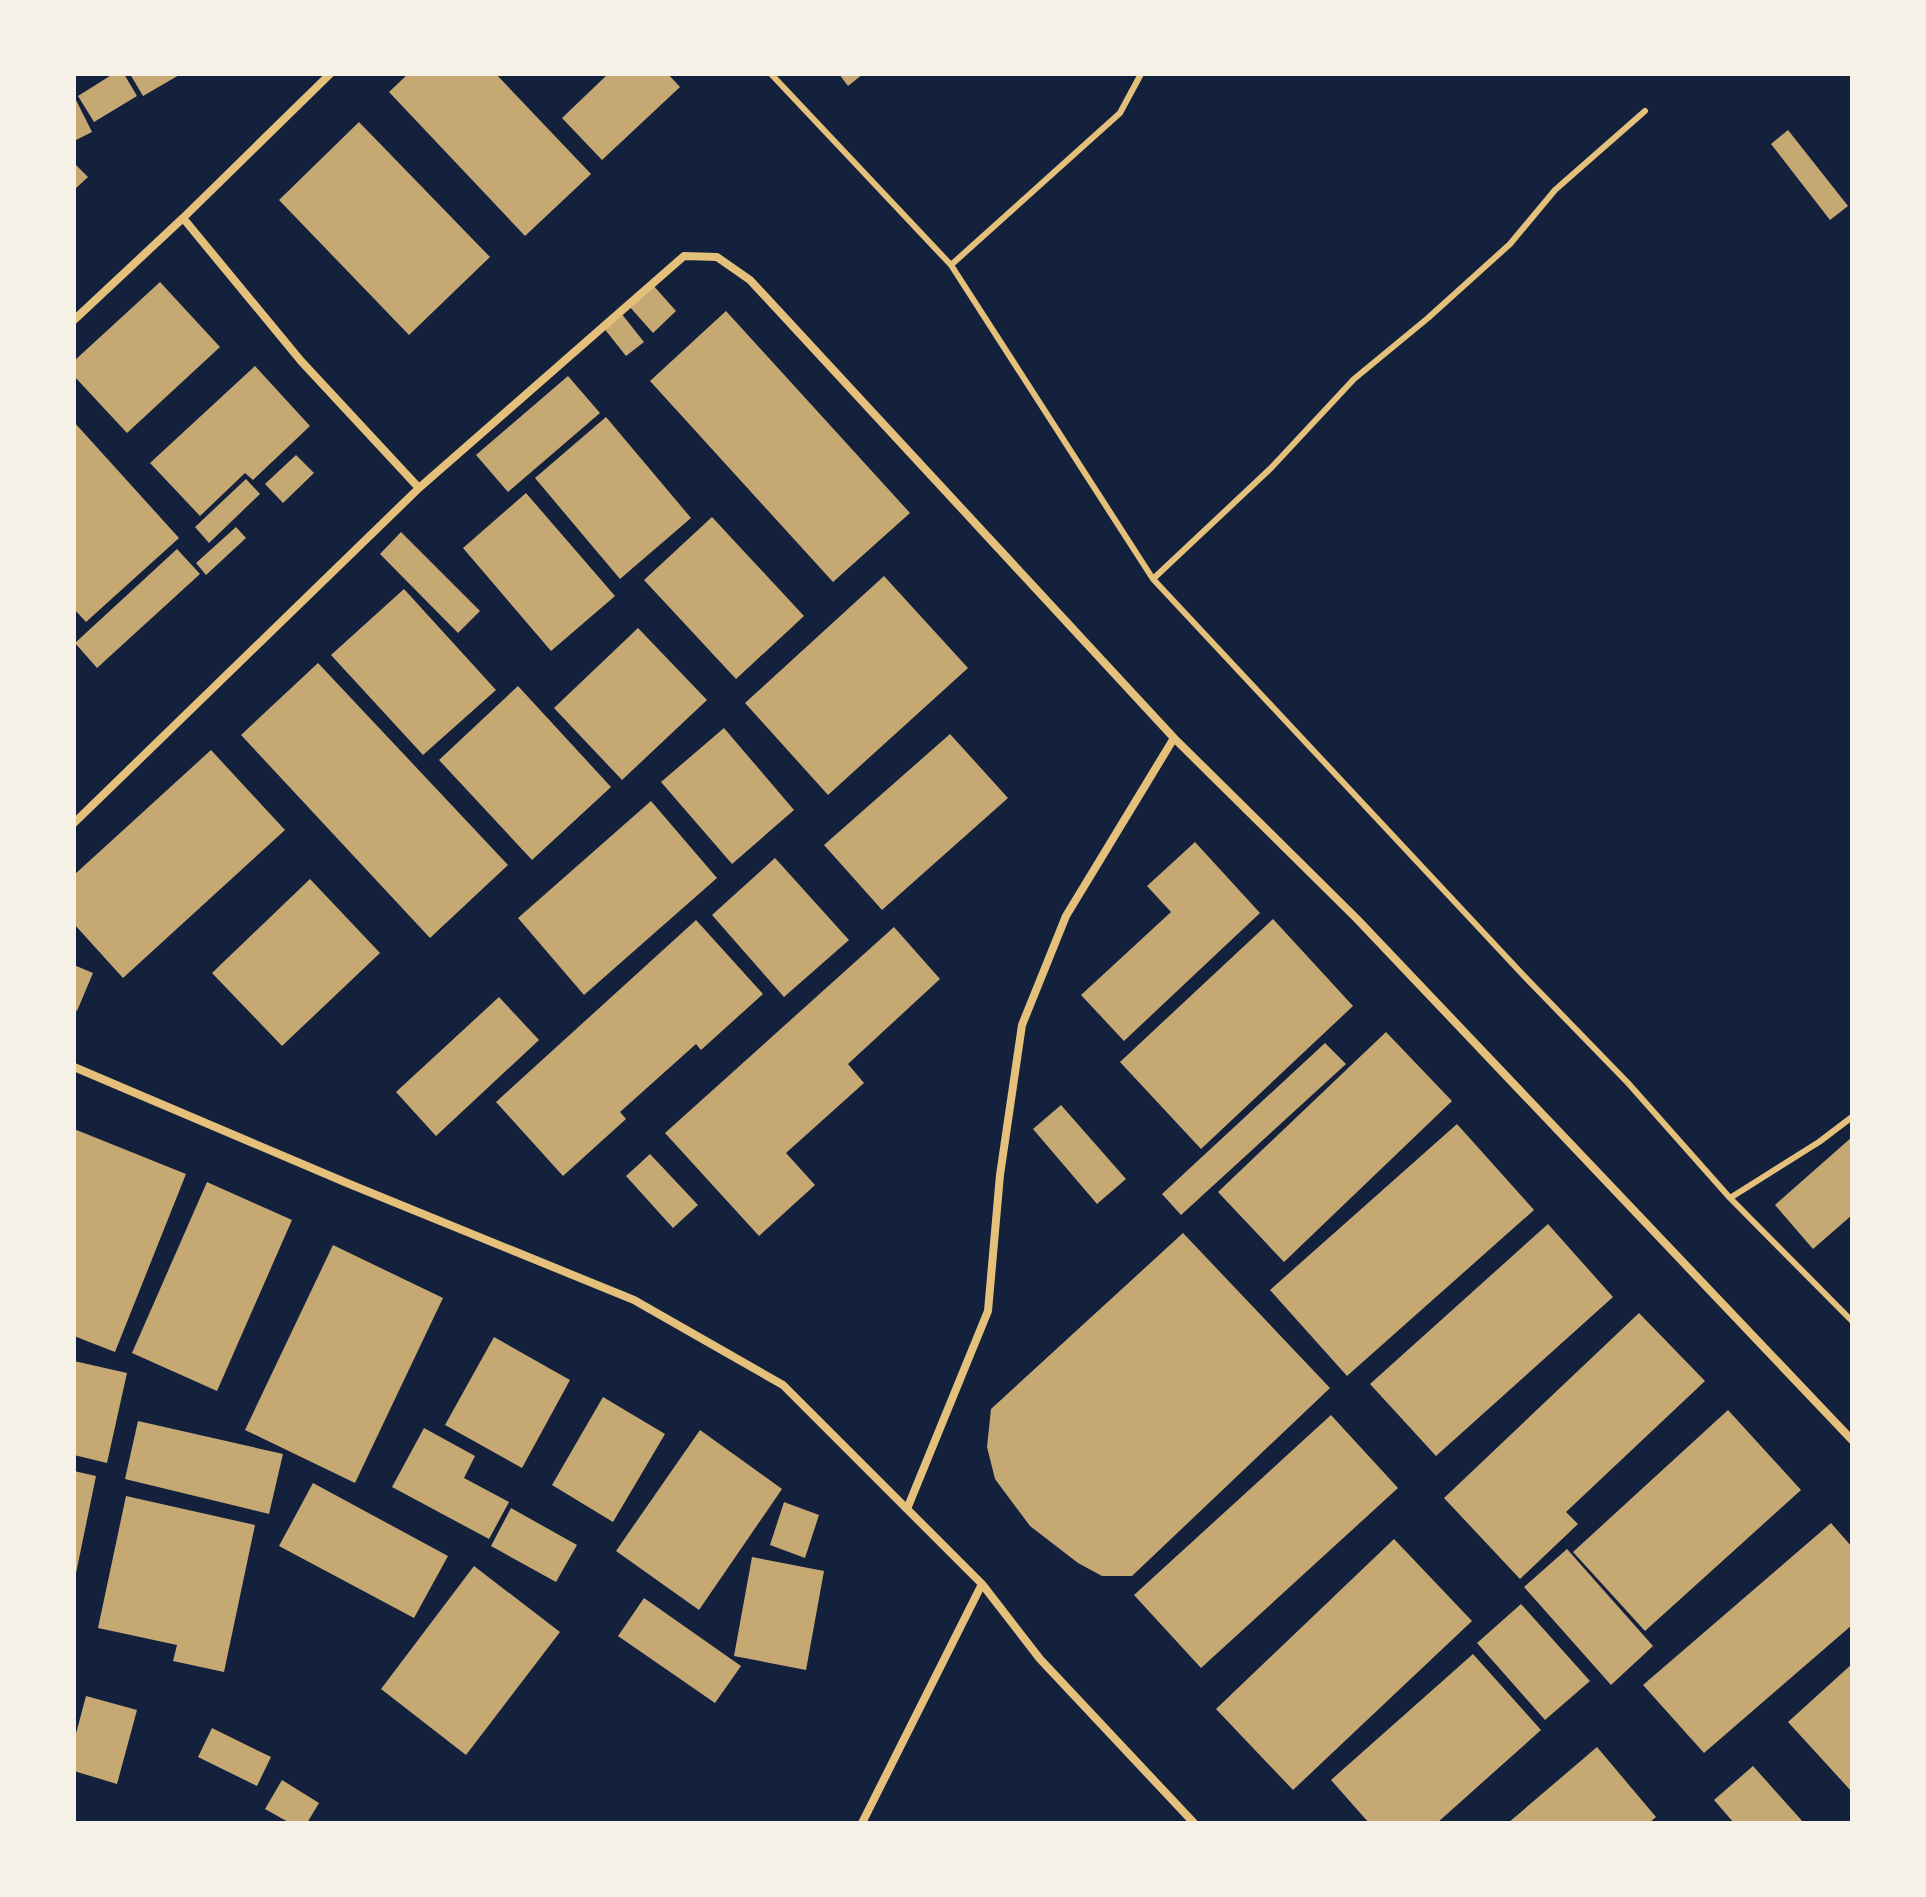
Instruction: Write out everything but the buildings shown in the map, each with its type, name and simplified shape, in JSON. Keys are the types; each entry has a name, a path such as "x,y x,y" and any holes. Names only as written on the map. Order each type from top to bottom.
{"street":[{"path":"74,320 330,74"},
{"path":"183,218 301,361 419,488"},
{"path":"74,823 419,488 684,256 717,257 750,280 1174,738 1357,919 1852,1440"},
{"path":"907,1509 988,1311 1000,1175 1022,1025 1066,916 1174,738"},
{"path":"74,1067 634,1300 783,1385 982,1584 1040,1659 1194,1823"},
{"path":"862,1823 982,1584"}],"lane":[{"path":"771,74 951,265 1153,579 1628,1083 1730,1198 1852,1321"},
{"path":"951,265 1120,113 1141,74"},
{"path":"1153,579 1271,468 1354,379 1510,244 1555,190 1645,111"},
{"path":"1730,1198 1819,1142 1852,1117"}]}
